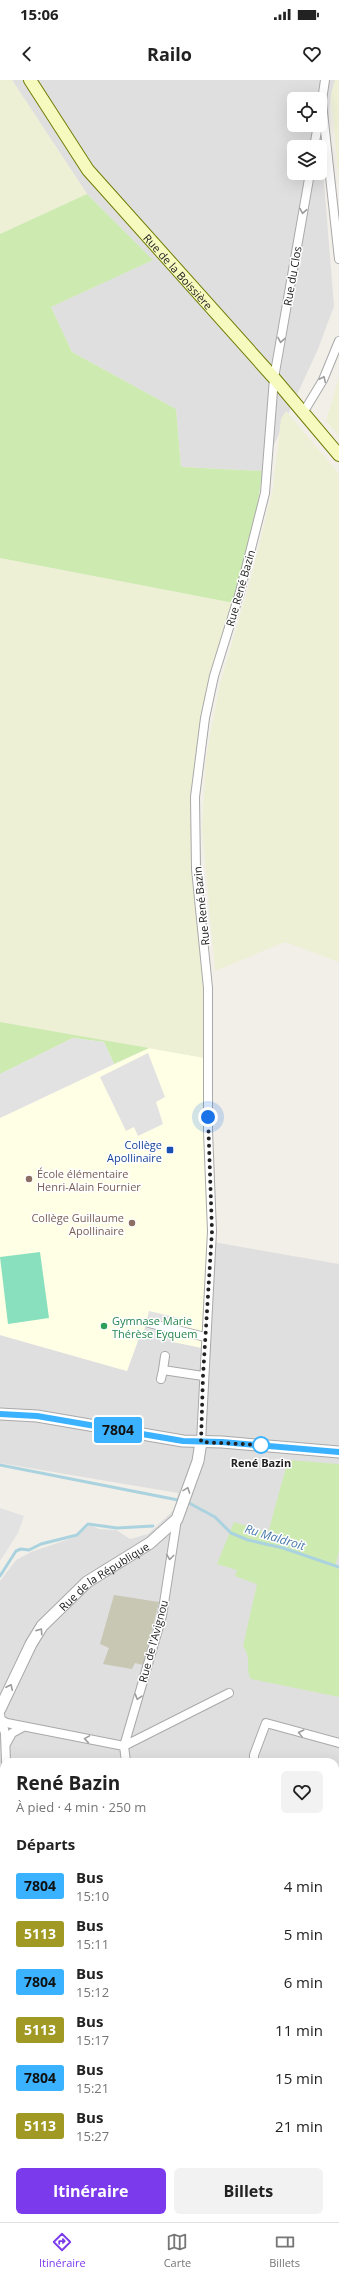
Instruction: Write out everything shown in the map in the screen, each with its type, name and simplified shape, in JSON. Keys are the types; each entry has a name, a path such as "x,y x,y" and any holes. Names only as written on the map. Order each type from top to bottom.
{"main road":[{"name":"Rue de la Boissière","path":"30,80 88,170 274,378 339,455"}],"street":[{"path":"324,92 326,80"},
{"path":"327,150 339,259"},
{"name":"Rue du Clos","path":"274,378 309,180"},
{"path":"303,413 323,380 339,341"},
{"name":"Rue René Bazin","path":"201,1442 205,1337 212,1231 208,1131 208,988 196,869 195,797 205,718 214,676 240,592 265,493 274,378"},
{"path":"149,1324 205,1337"},
{"path":"161,1379 165,1356"},
{"path":"163,1370 203,1376"},
{"path":"0,1414 37,1416 183,1441 339,1452"},
{"name":"Rue de la République","path":"0,1709 31,1644 42,1626 86,1582 150,1543 177,1519 198,1461 201,1442"},
{"name":"Rue de l'Avignou","path":"126,1758 124,1746 162,1616 177,1519"},
{"path":"0,1714 1,1720 7,1724 124,1746 228,1693"},
{"path":"254,1758 254,1754 266,1723 339,1743"},
{"path":"0,1727 4,1729 6,1758"},
{"path":"5,1746 12,1733 23,1727"}],"shaded area":[{"path":"0,80 12,80 87,194 0,234"},
{"path":"12,80 335,80 331,95 326,140 287,140 287,180 324,180 334,306 318,349 262,471 181,467 176,409 72,352 51,307 152,260 87,194"},
{"path":"335,80 339,80 339,184 331,95"},
{"path":"339,377 339,436 326,421"},
{"path":"286,411 339,474 339,962 285,942 215,971 202,827 206,757 220,684 252,574 273,488 281,419"},
{"path":"0,558 234,603 205,702 191,791 192,860 203,978 205,1058 0,1022"},
{"path":"73,1038 104,1042 114,1064 0,1118 0,1074"},
{"name":"Collège Guillaume Apollinaire","path":"149,1048 205,1058 207,1241 202,1348 140,1335 127,1371 0,1335 0,1118"},
{"path":"148,1053 165,1097 156,1102 163,1124 138,1136 134,1127 126,1131 100,1077"},
{"path":"207,1241 339,1264 339,1758 0,1758 0,1581 16,1560 31,1552 78,1536 90,1525 99,1529 116,1530 130,1539 148,1534 175,1509 178,1493 0,1463 0,1335 127,1371 140,1335 202,1348"},
{"path":"149,1311 179,1318 173,1342 143,1335"},
{"path":"0,1508 24,1516 18,1533 0,1561"},
{"path":"114,1595 159,1602 143,1665 135,1663 132,1669 103,1664 109,1648 100,1644"}],"green space":[{"path":"87,194 153,260 51,307 72,352 176,409 181,467 262,471 247,554 234,603 0,558 0,234"},
{"path":"0,1022 149,1048 114,1064 104,1042 73,1038 0,1074"},
{"path":"40,1252 49,1318 8,1324 0,1257"},
{"path":"288,1460 339,1464 339,1550 335,1568 339,1569 339,1697 251,1679 248,1670 248,1659 243,1646 257,1584 235,1576 237,1570 217,1564 234,1522 268,1533"}],"waterway":[{"path":"0,1465 178,1500"},
{"name":"Ru Maldroit","path":"189,1503 215,1517 231,1533 248,1540 283,1548 339,1567"},
{"name":"Ru Maldroit","path":"0,1576 16,1551 21,1549 29,1550 41,1544 77,1535 88,1524 117,1528 153,1526"}],"bus line":[{"name":"7804","path":"0,1414 37,1416 183,1441 222,1442 339,1452"}],"place":[{"name":"Collège Apollinaire","path":"170,1150"},
{"name":"École élémentaire Henri-Alain Fournier","path":"29,1179"},
{"name":"Collège Guillaume Apollinaire","path":"132,1223"},
{"name":"Gymnase Marie Thérèse Eyquem","path":"104,1326"},
{"name":"René Bazin","path":"261,1445"}],"route":[{"path":"208,1117 212,1231 200,1430 201,1442 261,1445"}]}
